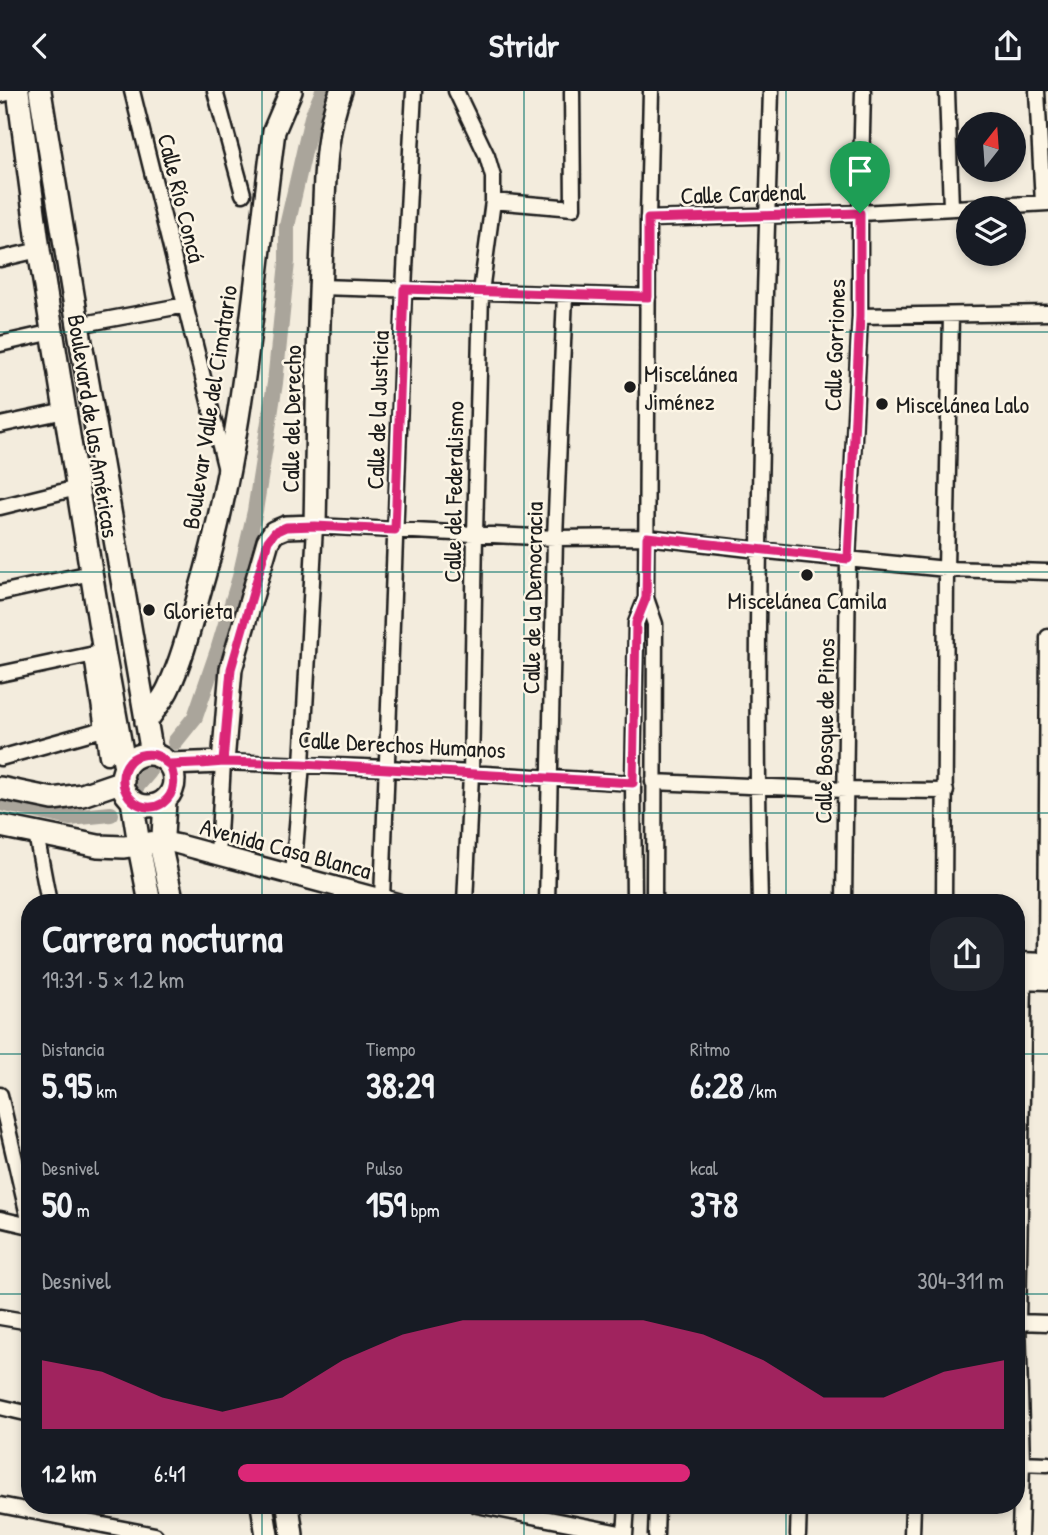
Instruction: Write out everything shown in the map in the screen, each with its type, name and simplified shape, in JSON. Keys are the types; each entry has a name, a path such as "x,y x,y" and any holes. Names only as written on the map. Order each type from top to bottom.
{"main road":[{"name":"Boulevard de las Américas","path":"17,91 39,250 91,573 98,654 148,894"},
{"name":"Boulevard de las Américas","path":"40,91 146,722 160,759"},
{"name":"Boulevar Valle del Cimatario","path":"146,722 169,688 214,546 242,395 274,131 291,91"},
{"name":"Calle del Derecho","path":"315,526 319,287 329,136 341,91"},
{"path":"223,762 231,669 268,541 275,532 286,527 315,526"},
{"path":"141,755 160,759 174,777 170,796 157,806 142,806 127,783 135,757 141,755"},
{"name":"Calle Derechos Humanos","path":"160,759 223,762"},
{"path":"0,788 53,799 82,795 127,783"},
{"path":"165,801 162,853 171,894"},
{"path":"0,826 117,848 162,841"},
{"path":"264,1514 267,1535"},
{"path":"289,1514 292,1535"}],"street":[{"path":"0,95 17,91"},
{"name":"Calle Río Concá","path":"132,91 228,480"},
{"path":"215,91 243,194"},
{"name":"Calle de la Justicia","path":"390,894 388,768 395,530 414,91"},
{"name":"Calle del Federalismo","path":"456,91 487,156 493,177 493,201 481,292 471,774 465,894"},
{"path":"493,201 573,208 572,91"},
{"path":"652,91 648,219 646,598 654,624 654,894"},
{"path":"760,894 757,787 758,550 771,91"},
{"name":"Calle Gorriones","path":"848,559 860,316 863,91"},
{"path":"947,91 951,208"},
{"path":"1037,91 1045,203"},
{"name":"Calle Cardenal","path":"648,219 860,213 1045,203"},
{"path":"0,259 39,250"},
{"path":"319,287 648,297"},
{"name":"Calle de la Democracia","path":"547,894 555,538 565,295"},
{"path":"78,325 186,305"},
{"path":"860,316 1048,313"},
{"path":"944,894 951,315"},
{"path":"0,344 53,332"},
{"path":"0,425 65,411"},
{"path":"0,507 77,488"},
{"path":"315,526 555,538 647,537 946,569 1048,572"},
{"name":"Calle del Derecho","path":"293,875 315,526"},
{"name":"Calle Bosque de Pinos","path":"844,894 848,559"},
{"path":"0,593 91,573"},
{"path":"634,894 636,623 646,598"},
{"path":"1025,973 1047,968 1048,637"},
{"path":"0,674 98,654"},
{"name":"Boulevard de las Américas","path":"98,654 107,756"},
{"path":"0,758 103,729"},
{"path":"218,855 223,762"},
{"name":"Calle Derechos Humanos","path":"223,762 388,768 633,783"},
{"path":"653,782 946,791"},
{"path":"36,834 47,894"},
{"name":"Avenida Casa Blanca","path":"162,841 293,875 343,894"},
{"path":"0,1095 21,1186"},
{"path":"0,1219 21,1223"},
{"path":"0,1317 21,1320"},
{"path":"1025,1322 1048,1322"},
{"path":"0,1407 21,1411"},
{"path":"1025,1463 1048,1464"},
{"path":"0,1505 21,1509"},
{"path":"46,1514 155,1535"},
{"path":"523,1514 625,1534 626,1514"},
{"path":"656,1535 657,1514"},
{"path":"798,1535 799,1514"},
{"path":"912,1535 913,1514"},
{"path":"1020,1514 1020,1535"}],"waterway":[{"path":"175,742 195,717 240,577 255,511 275,383 287,262 287,226 312,117 323,91"},
{"path":"137,786 149,772"},
{"path":"0,803 70,818 111,814"}],"place":[{"name":"Miscelánea Jiménez","path":"630,387"},
{"name":"Miscelánea Lalo","path":"882,404"},
{"name":"Miscelánea Camila","path":"807,575"},
{"name":"Glorieta","path":"149,610"}],"route":[{"path":"860,213 648,219 648,297 404,289 395,530 315,526 286,527 275,532 268,541 231,669 223,762 169,764 152,754 135,757 125,768 123,775 123,787 128,797 142,806 157,806 170,796 174,785 169,764 223,762 388,768 633,783 636,623 646,598 647,537 848,559 860,316 860,213"}]}
